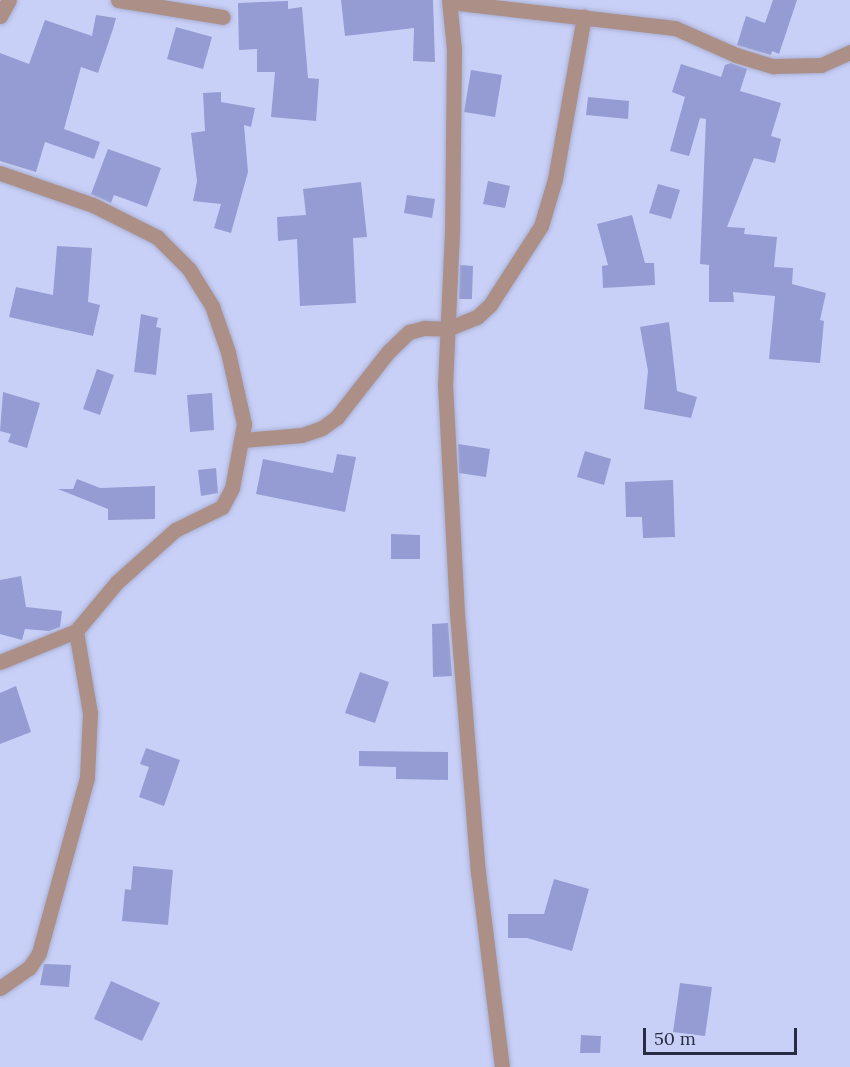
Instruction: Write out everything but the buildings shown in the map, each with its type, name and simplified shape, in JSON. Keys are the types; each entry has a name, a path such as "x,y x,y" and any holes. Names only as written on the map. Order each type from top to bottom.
{"street":[{"path":"0,16 9,0"},
{"path":"118,0 223,17"},
{"path":"502,1067 478,872 457,613 445,384 453,72 449,1 675,28 736,55 773,66 821,65 850,52"},
{"path":"243,440 302,435 322,428 337,417 398,341 423,328 447,329 477,317 490,305 541,226 555,179 584,17"},
{"path":"0,173 93,205 157,237 189,269 212,306 228,352 243,424 243,440 235,459 232,488 222,507 175,530 117,582 76,631 0,662"},
{"path":"0,988 29,968 39,954 87,777 90,713 76,631"}]}
